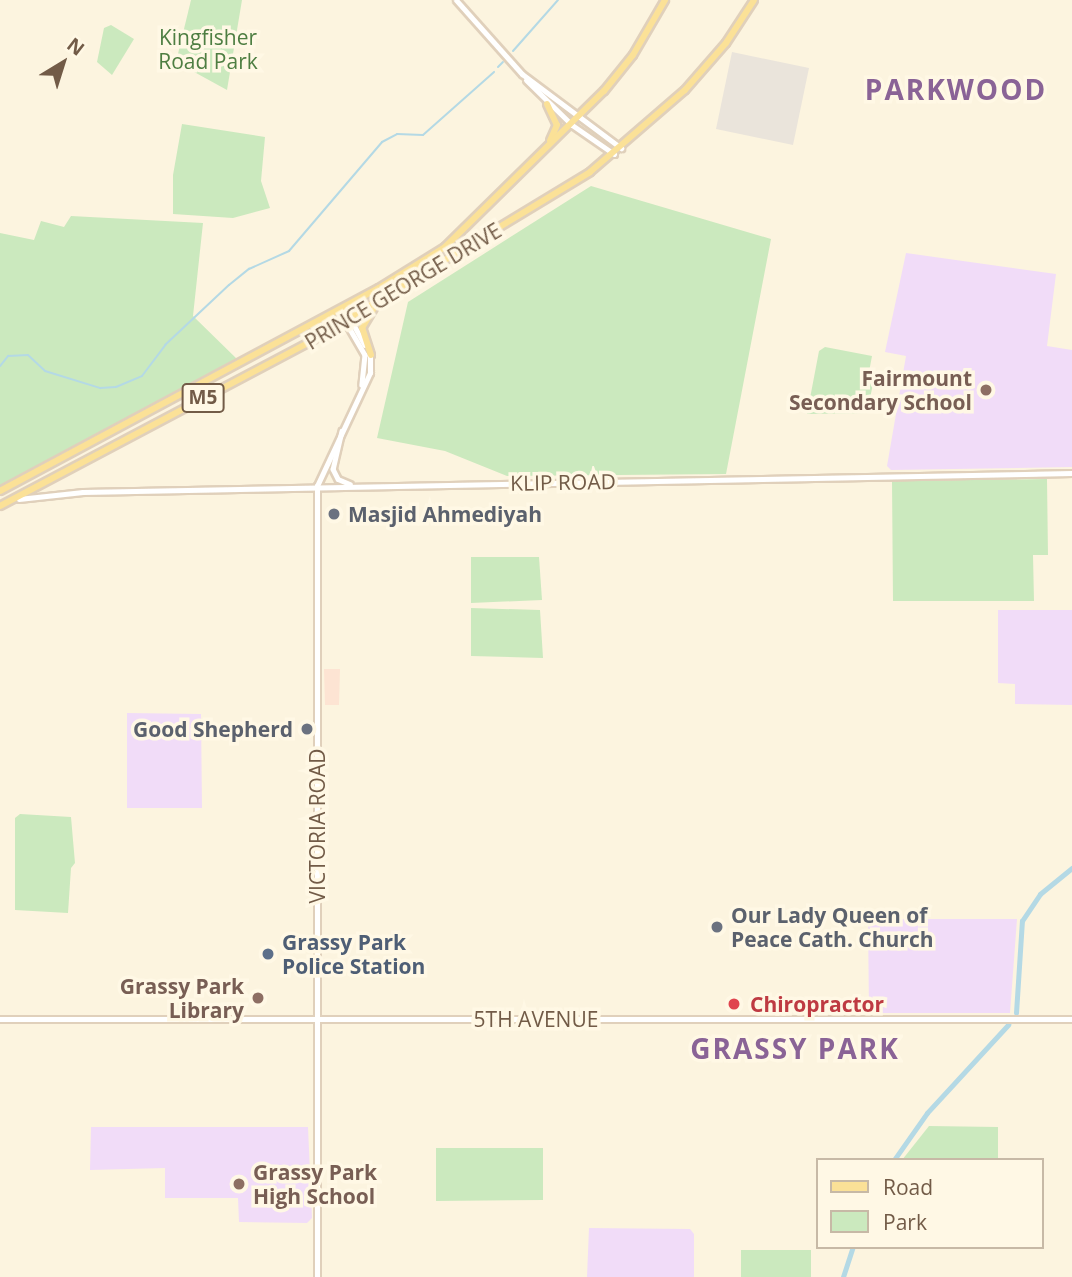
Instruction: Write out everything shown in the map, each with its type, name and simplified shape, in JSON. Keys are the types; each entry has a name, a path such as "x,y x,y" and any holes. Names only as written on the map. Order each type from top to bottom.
{"main road":[{"path":"456,0 547,104 614,154"},
{"name":"PRINCE GEORGE DRIVE","path":"0,493 341,309 445,247 579,118 633,55 665,0"},
{"name":"PRINCE GEORGE DRIVE","path":"0,508 30,488 348,320 614,154 706,68 754,0"},
{"path":"522,74 621,148"},
{"path":"544,151 557,125 547,104"},
{"path":"371,355 362,324 386,298"},
{"path":"0,493 30,488"},
{"name":"5TH AVENUE","path":"0,1019 1072,1019"}],"street":[{"name":"VICTORIA ROAD","path":"317,1277 317,486 370,373 371,355 341,309"},
{"name":"VICTORIA ROAD","path":"348,320 365,355 362,386"},
{"path":"342,429 334,471 341,481 358,486"},
{"name":"KLIP ROAD","path":"0,508 23,498 55,492 1072,473"},
{"name":"KLIP ROAD","path":"30,488 55,492"}],"shaded area":[{"path":"732,52 809,68 793,145 716,129"},
{"name":"Fairmount Secondary School","path":"906,253 1056,274 1047,346 1072,350 1072,467 891,470 887,466 906,356 885,352"},
{"path":"998,610 1072,610 1072,705 1015,704 1015,684 998,683"},
{"path":"324,669 340,669 339,705 325,705"},
{"path":"127,713 201,714 202,808 127,808"},
{"path":"868,919 1017,919 1010,1013 869,1013"},
{"name":"Grassy Park High School","path":"91,1127 308,1127 312,1218 307,1223 239,1222 238,1198 165,1198 165,1168 90,1170"},
{"path":"589,1228 690,1229 694,1234 694,1277 587,1277"}],"green space":[{"name":"Kingfisher Road Park","path":"191,0 242,0 227,90 176,62"},
{"path":"111,25 134,39 112,75 97,62 104,28"},
{"path":"182,124 265,137 261,181 270,208 233,218 173,214 173,175"},
{"path":"591,186 771,239 726,474 507,476 445,451 377,438 408,302"},
{"path":"71,216 203,223 193,316 238,360 0,486 0,233 34,240 41,221 64,227"},
{"path":"825,347 872,356 869,372 875,374 867,413 807,414 819,351"},
{"path":"1047,479 1048,555 1033,555 1034,601 893,601 892,481"},
{"path":"471,557 539,557 542,600 471,603"},
{"path":"471,608 540,610 543,658 471,656"},
{"path":"20,814 71,817 75,863 71,868 68,913 15,910 15,818"},
{"path":"929,1126 998,1127 998,1158 904,1158"},
{"path":"436,1148 543,1148 543,1200 436,1201"},
{"path":"741,1250 811,1250 811,1277 741,1277"}],"waterway":[{"path":"513,51 558,0"},
{"path":"498,67 503,62"},
{"path":"0,366 8,356 28,355 45,371 100,388 116,387 142,376 165,345 229,285 249,269 289,251 382,142 397,134 423,135 494,72"},
{"path":"1016,1013 1022,921 1040,894 1072,868"},
{"path":"895,1158 927,1113 1008,1025"},
{"path":"843,1277 852,1249"}],"place":[{"name":"Fairmount Secondary School","path":"986,390"},
{"name":"Masjid Ahmediyah","path":"334,514"},
{"name":"Good Shepherd","path":"307,729"},
{"name":"Our Lady Queen of Peace Cath. Church","path":"717,927"},
{"name":"Grassy Park Police Station","path":"268,954"},
{"name":"Grassy Park Library","path":"258,998"},
{"name":"Chiropractor","path":"734,1004"},
{"name":"Grassy Park High School","path":"239,1184"}],"district":[{"name":"PARKWOOD","path":"956,89"},
{"name":"GRASSY PARK","path":"795,1048"}]}
